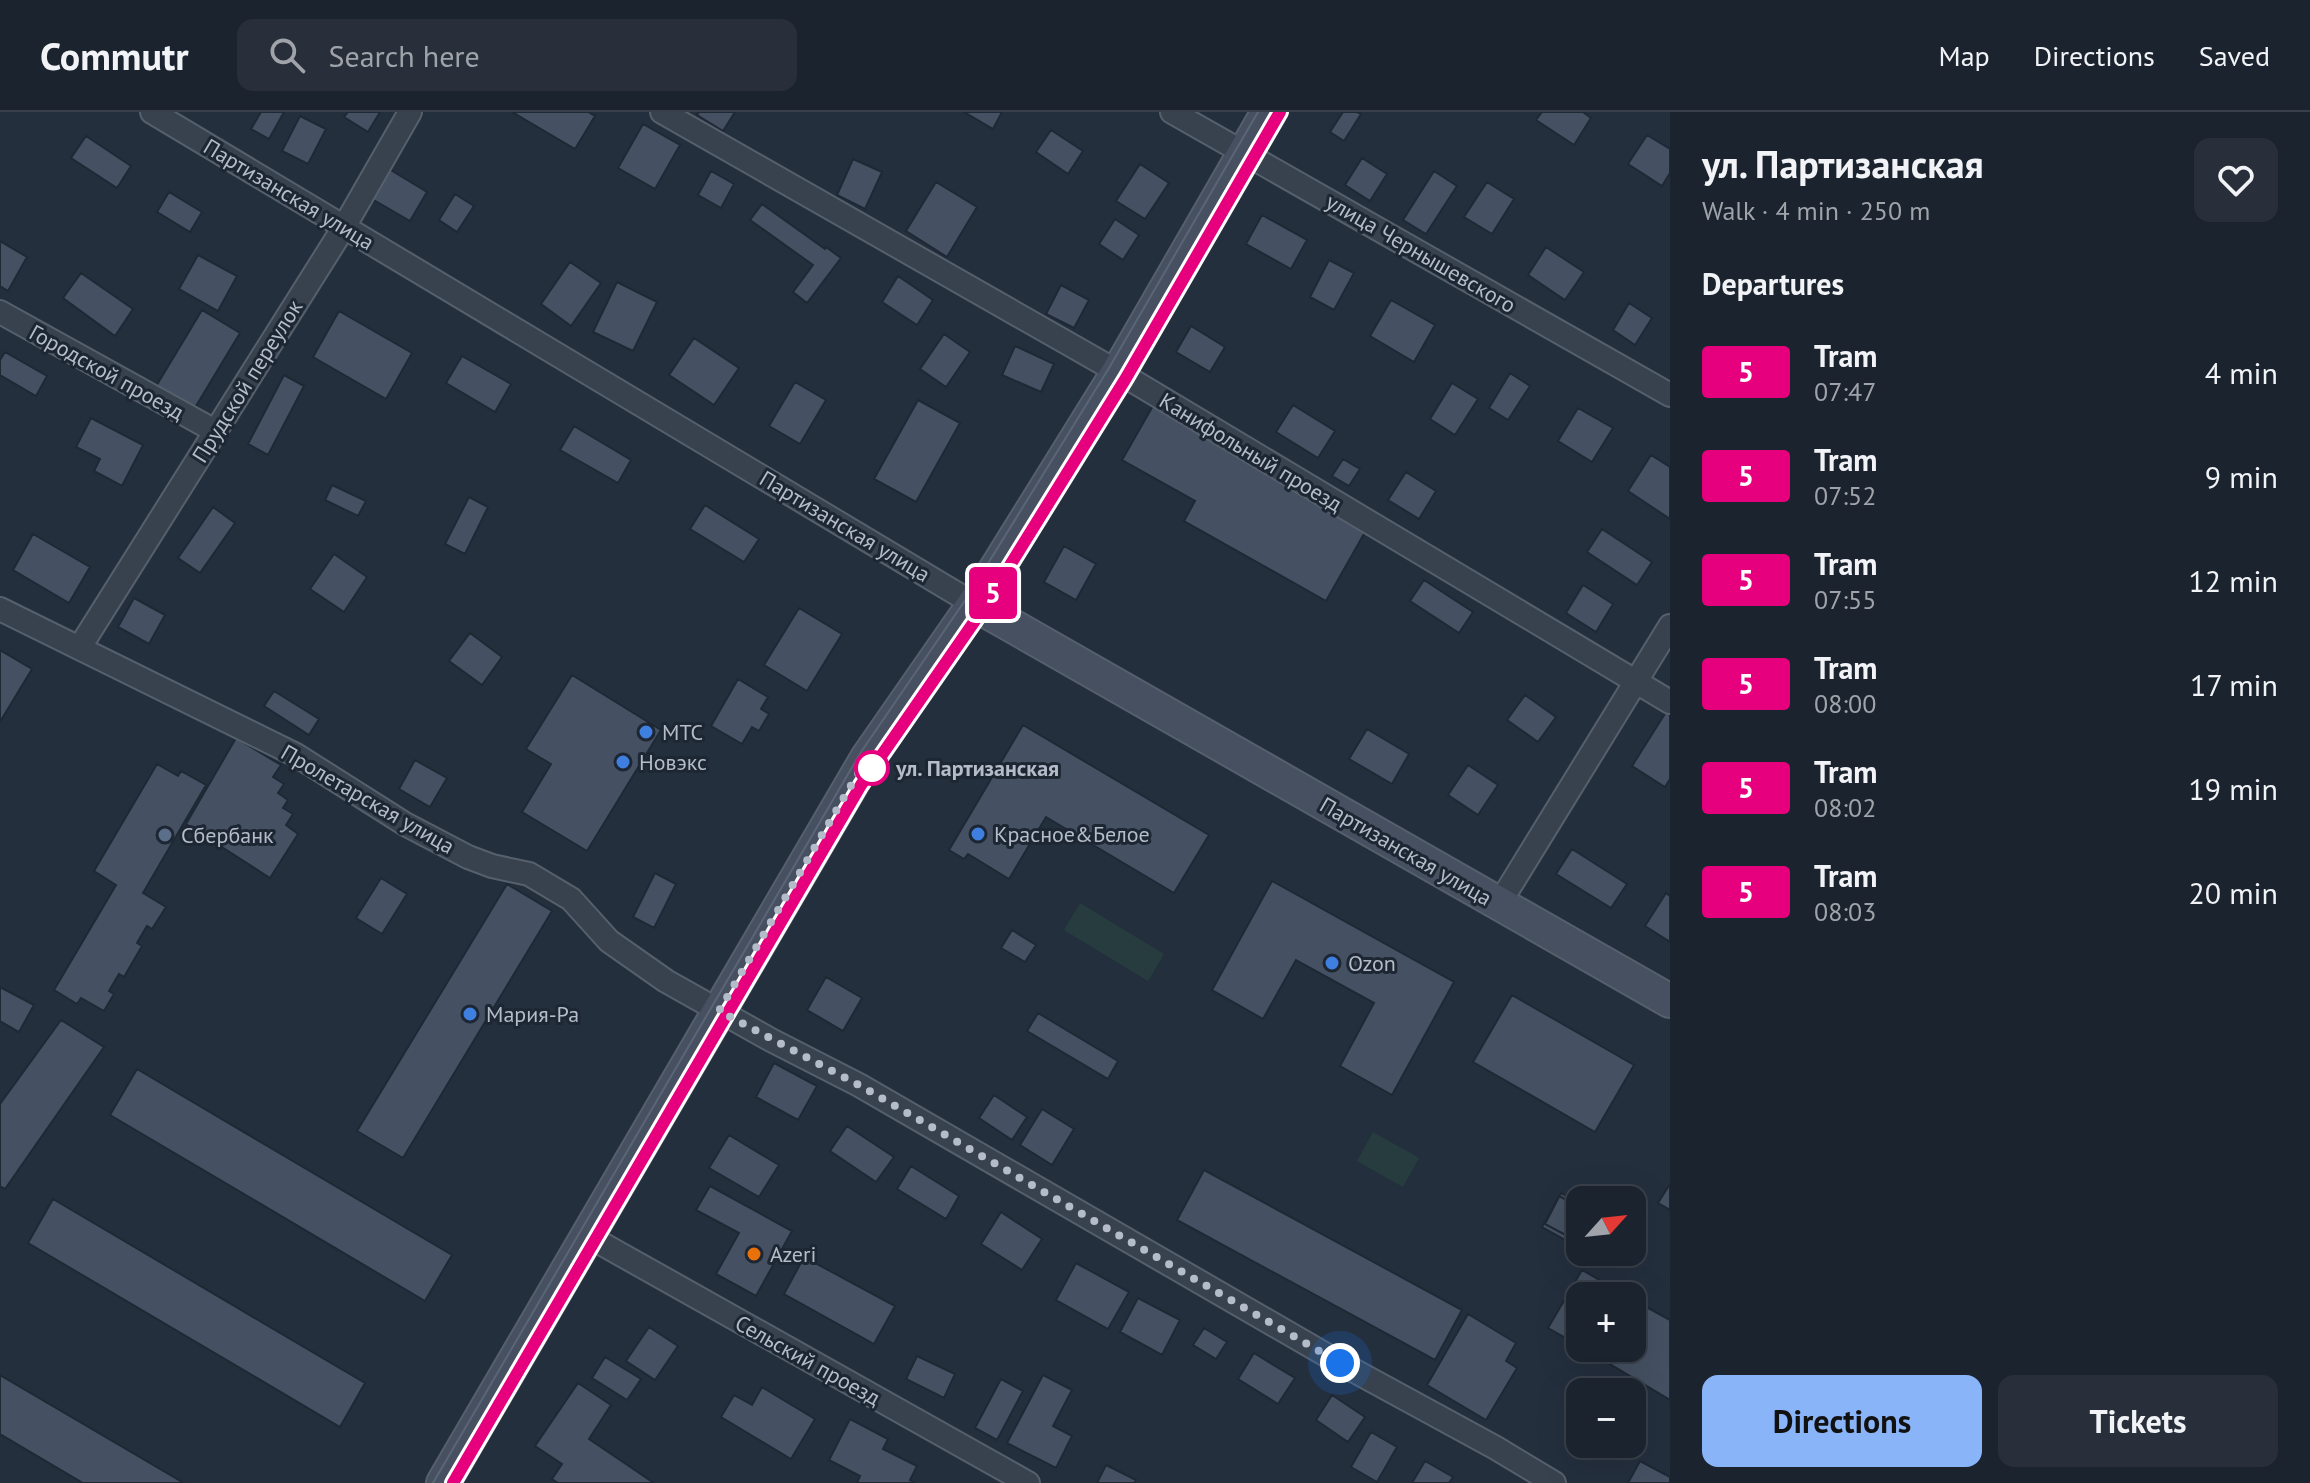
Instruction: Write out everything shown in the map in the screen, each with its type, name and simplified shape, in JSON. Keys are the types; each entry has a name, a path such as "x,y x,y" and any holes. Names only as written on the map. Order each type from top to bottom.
{"main road":[{"path":"445,1482 867,758 974,604 1118,372 1268,112"},
{"name":"Партизанская улица","path":"974,604 1670,1001"}],"street":[{"name":"Партизанская улица","path":"152,112 974,604"},
{"name":"Прудской переулок","path":"80,647 344,227 410,112"},
{"name":"Канифольный проезд","path":"662,112 1118,372 1670,702"},
{"name":"улица Чернышевского","path":"1172,112 1670,395"},
{"name":"Городской проезд","path":"0,312 215,431"},
{"name":"Пролетарская улица","path":"0,609 296,755 405,824 468,857 529,874 571,899 609,941 666,981 859,1085 1554,1483"},
{"path":"1499,904 1670,626"},
{"name":"Сельский проезд","path":"588,1236 1028,1483"}],"green space":[{"path":"1080,903 1164,954 1148,981 1064,930"},
{"path":"1373,1132 1419,1158 1403,1187 1357,1161"}],"building":[{"path":"261,112 284,112 269,139 251,129"},
{"path":"348,112 380,112 368,132 344,117"},
{"path":"512,112 588,112 595,116 575,149"},
{"path":"699,112 735,112 723,131 697,115"},
{"path":"964,112 1002,112 993,129"},
{"path":"1343,112 1361,114 1344,141 1330,132"},
{"path":"1542,112 1583,112 1591,118 1574,145 1536,120"},
{"path":"300,116 326,129 308,164 282,151"},
{"path":"643,124 680,145 655,189 618,168"},
{"path":"1051,130 1083,151 1068,174 1036,152"},
{"path":"1647,135 1670,149 1670,173 1662,186 1628,164"},
{"path":"86,136 131,166 117,188 71,158"},
{"path":"1362,158 1387,174 1370,201 1345,185"},
{"path":"853,159 882,172 865,209 837,195"},
{"path":"1140,164 1169,183 1145,219 1116,201"},
{"path":"389,169 427,192 410,221 372,199"},
{"path":"711,171 734,184 721,208 698,195"},
{"path":"1434,171 1457,186 1426,234 1403,220"},
{"path":"936,182 977,207 947,257 906,231"},
{"path":"1487,182 1514,199 1492,234 1464,217"},
{"path":"169,192 202,212 190,232 157,212"},
{"path":"455,194 474,206 457,232 439,220"},
{"path":"762,204 841,258 807,303 793,292 813,265 750,220"},
{"path":"1262,215 1307,240 1291,269 1246,244"},
{"path":"1115,219 1139,235 1123,260 1099,244"},
{"path":"0,241 27,257 8,291 0,286"},
{"path":"1546,247 1584,272 1565,300 1528,275"},
{"path":"198,255 237,276 218,311 179,289"},
{"path":"1329,260 1354,273 1334,310 1310,297"},
{"path":"570,262 601,283 571,326 541,304"},
{"path":"81,273 133,309 115,336 63,298"},
{"path":"898,276 933,300 917,325 882,302"},
{"path":"617,282 657,302 633,351 593,332"},
{"path":"1061,285 1089,300 1074,328 1046,314"},
{"path":"1391,300 1435,325 1414,362 1370,336"},
{"path":"1629,303 1652,318 1635,345 1613,330"},
{"path":"202,310 240,333 193,411 155,388"},
{"path":"339,311 412,353 386,399 313,357"},
{"path":"1191,326 1225,347 1210,372 1176,352"},
{"path":"944,334 970,352 946,387 920,369"},
{"path":"694,338 739,368 714,405 669,375"},
{"path":"1015,346 1054,364 1041,392 1002,375"},
{"path":"5,352 47,376 36,396 0,375 0,360"},
{"path":"462,356 511,384 495,412 446,383"},
{"path":"1510,373 1530,386 1508,420 1489,408"},
{"path":"284,375 304,386 268,455 248,444"},
{"path":"795,382 826,400 800,444 769,426"},
{"path":"1452,383 1478,399 1455,435 1430,419"},
{"path":"918,400 960,423 916,502 874,479"},
{"path":"1154,404 1369,525 1326,601 1184,521 1195,501 1122,460"},
{"path":"1293,405 1335,431 1318,458 1276,432"},
{"path":"1578,408 1613,428 1592,462 1558,441"},
{"path":"91,418 143,445 122,486 94,471 100,459 76,447"},
{"path":"574,426 631,460 618,483 560,450"},
{"path":"1651,455 1670,467 1670,519 1628,491"},
{"path":"1343,459 1360,469 1349,486 1332,476"},
{"path":"1406,472 1436,491 1419,519 1388,500"},
{"path":"332,485 366,501 358,516 325,500"},
{"path":"469,497 488,507 465,554 445,544"},
{"path":"705,505 759,539 744,562 690,529"},
{"path":"213,507 235,523 200,573 178,558"},
{"path":"1602,529 1652,562 1637,585 1587,552"},
{"path":"33,534 90,567 69,603 13,570"},
{"path":"1064,546 1096,564 1076,600 1044,582"},
{"path":"334,554 367,577 344,612 310,589"},
{"path":"1424,580 1473,612 1459,633 1410,601"},
{"path":"1583,585 1613,604 1596,632 1566,613"},
{"path":"134,598 165,615 149,644 118,627"},
{"path":"799,608 842,634 807,691 764,665"},
{"path":"470,633 502,657 482,685 449,661"},
{"path":"0,650 32,669 0,722"},
{"path":"572,675 661,730 587,851 522,812 551,764 526,749"},
{"path":"738,679 768,697 761,709 769,714 759,731 752,727 742,744 711,726"},
{"path":"274,691 319,719 309,735 264,706"},
{"path":"1525,695 1556,717 1538,742 1507,720"},
{"path":"1666,712 1670,715 1670,779 1665,787 1632,766"},
{"path":"1023,725 1209,835 1174,893 1046,817 1009,879 968,854 964,859 949,850"},
{"path":"1367,729 1409,754 1392,784 1349,759"},
{"path":"236,738 281,765 273,777 284,784 278,793 288,800 283,808 293,814 286,825 298,834 270,878 186,824"},
{"path":"415,760 447,778 430,807 399,789"},
{"path":"157,764 178,776 181,771 206,785 143,893 166,907 152,929 147,926 137,943 142,946 124,977 119,974 109,991 114,994 104,1011 81,998 77,1004 54,990 116,885 94,871"},
{"path":"1468,765 1498,785 1478,815 1448,795"},
{"path":"1572,849 1627,884 1611,908 1556,874"},
{"path":"655,873 676,884 654,928 633,917"},
{"path":"381,878 407,894 382,934 356,918"},
{"path":"1272,881 1454,982 1392,1095 1340,1066 1374,1003 1296,960 1263,1019 1212,990"},
{"path":"507,884 552,911 403,1158 357,1131"},
{"path":"1666,893 1670,896 1670,942 1645,926"},
{"path":"1012,930 1036,945 1025,962 1001,948"},
{"path":"826,977 862,998 843,1031 807,1010"},
{"path":"0,987 34,1005 19,1032 0,1021"},
{"path":"1512,995 1634,1065 1595,1132 1473,1062"},
{"path":"1038,1013 1118,1061 1108,1079 1027,1031"},
{"path":"61,1020 104,1047 5,1189 0,1186 0,1104"},
{"path":"774,1063 817,1086 798,1120 756,1097"},
{"path":"137,1069 452,1255 425,1301 110,1115"},
{"path":"994,1095 1027,1117 1012,1140 979,1118"},
{"path":"1042,1109 1074,1129 1052,1165 1020,1145"},
{"path":"847,1126 894,1157 876,1182 830,1151"},
{"path":"729,1135 779,1165 759,1197 709,1168"},
{"path":"911,1166 959,1196 946,1219 897,1189"},
{"path":"1204,1170 1462,1310 1435,1360 1177,1220"},
{"path":"1670,1184 1670,1210 1658,1203"},
{"name":"Azeri","path":"710,1186 792,1231 756,1296 716,1274 739,1233 696,1210"},
{"path":"1561,1193 1566,1196 1566,1235 1545,1224"},
{"path":"1559,1196 1566,1200 1566,1240 1542,1227"},
{"path":"53,1199 365,1383 340,1427 28,1243"},
{"path":"1001,1212 1042,1239 1022,1270 981,1244"},
{"path":"804,1257 895,1306 874,1344 784,1294"},
{"path":"1076,1263 1129,1292 1108,1329 1056,1300"},
{"path":"1582,1270 1603,1282 1575,1282"},
{"path":"1566,1297 1566,1338 1548,1328"},
{"path":"1138,1298 1180,1320 1162,1355 1120,1332"},
{"path":"1646,1307 1670,1320 1670,1400 1646,1386 1646,1378 1633,1378 1606,1362 1646,1362"},
{"path":"1468,1314 1516,1343 1506,1361 1517,1368 1486,1420 1427,1385"},
{"path":"649,1327 678,1346 655,1380 626,1361"},
{"path":"1204,1328 1227,1342 1216,1359 1193,1345"},
{"path":"1254,1353 1295,1378 1278,1404 1238,1379"},
{"path":"917,1356 955,1374 944,1398 906,1379"},
{"path":"605,1357 641,1379 627,1400 592,1378"},
{"path":"0,1375 184,1483 83,1483 0,1434"},
{"path":"1043,1375 1072,1390 1053,1426 1072,1436 1056,1468 1007,1443"},
{"path":"1001,1379 1023,1391 997,1440 975,1428"},
{"path":"578,1383 611,1405 589,1439 654,1483 558,1483 552,1479 562,1464 535,1446"},
{"path":"762,1387 815,1419 791,1459 721,1417 734,1395 752,1405"},
{"path":"1332,1395 1365,1417 1348,1442 1316,1420"},
{"path":"850,1419 888,1439 883,1449 917,1466 910,1480 915,1483 857,1483 860,1476 829,1460"},
{"path":"1371,1432 1397,1447 1377,1482 1351,1467"},
{"path":"1425,1461 1453,1477 1449,1483 1412,1483"},
{"path":"1640,1461 1670,1477 1670,1483 1628,1483"},
{"path":"1106,1465 1136,1480 1134,1483 1097,1483"}],"tram line":[{"path":"433,1483 861,752 966,599 1109,368 1258,112"},
{"path":"453,1483 874,764 983,609 1126,378 1280,112"},
{"name":"5","path":"453,1483 861,785 983,609 1126,378 1280,112"}],"place":[{"name":"МТС","path":"646,732"},
{"name":"Новэкс","path":"623,762"},
{"name":"ул. Партизанская","path":"872,768"},
{"name":"Красное&Белое","path":"978,834"},
{"name":"Сбербанк","path":"165,835"},
{"name":"Ozon","path":"1332,963"},
{"name":"Мария-Ра","path":"470,1014"},
{"name":"Azeri","path":"754,1254"}],"route":[{"path":"872,768 867,758 719,1011 859,1085 1340,1363"}]}
